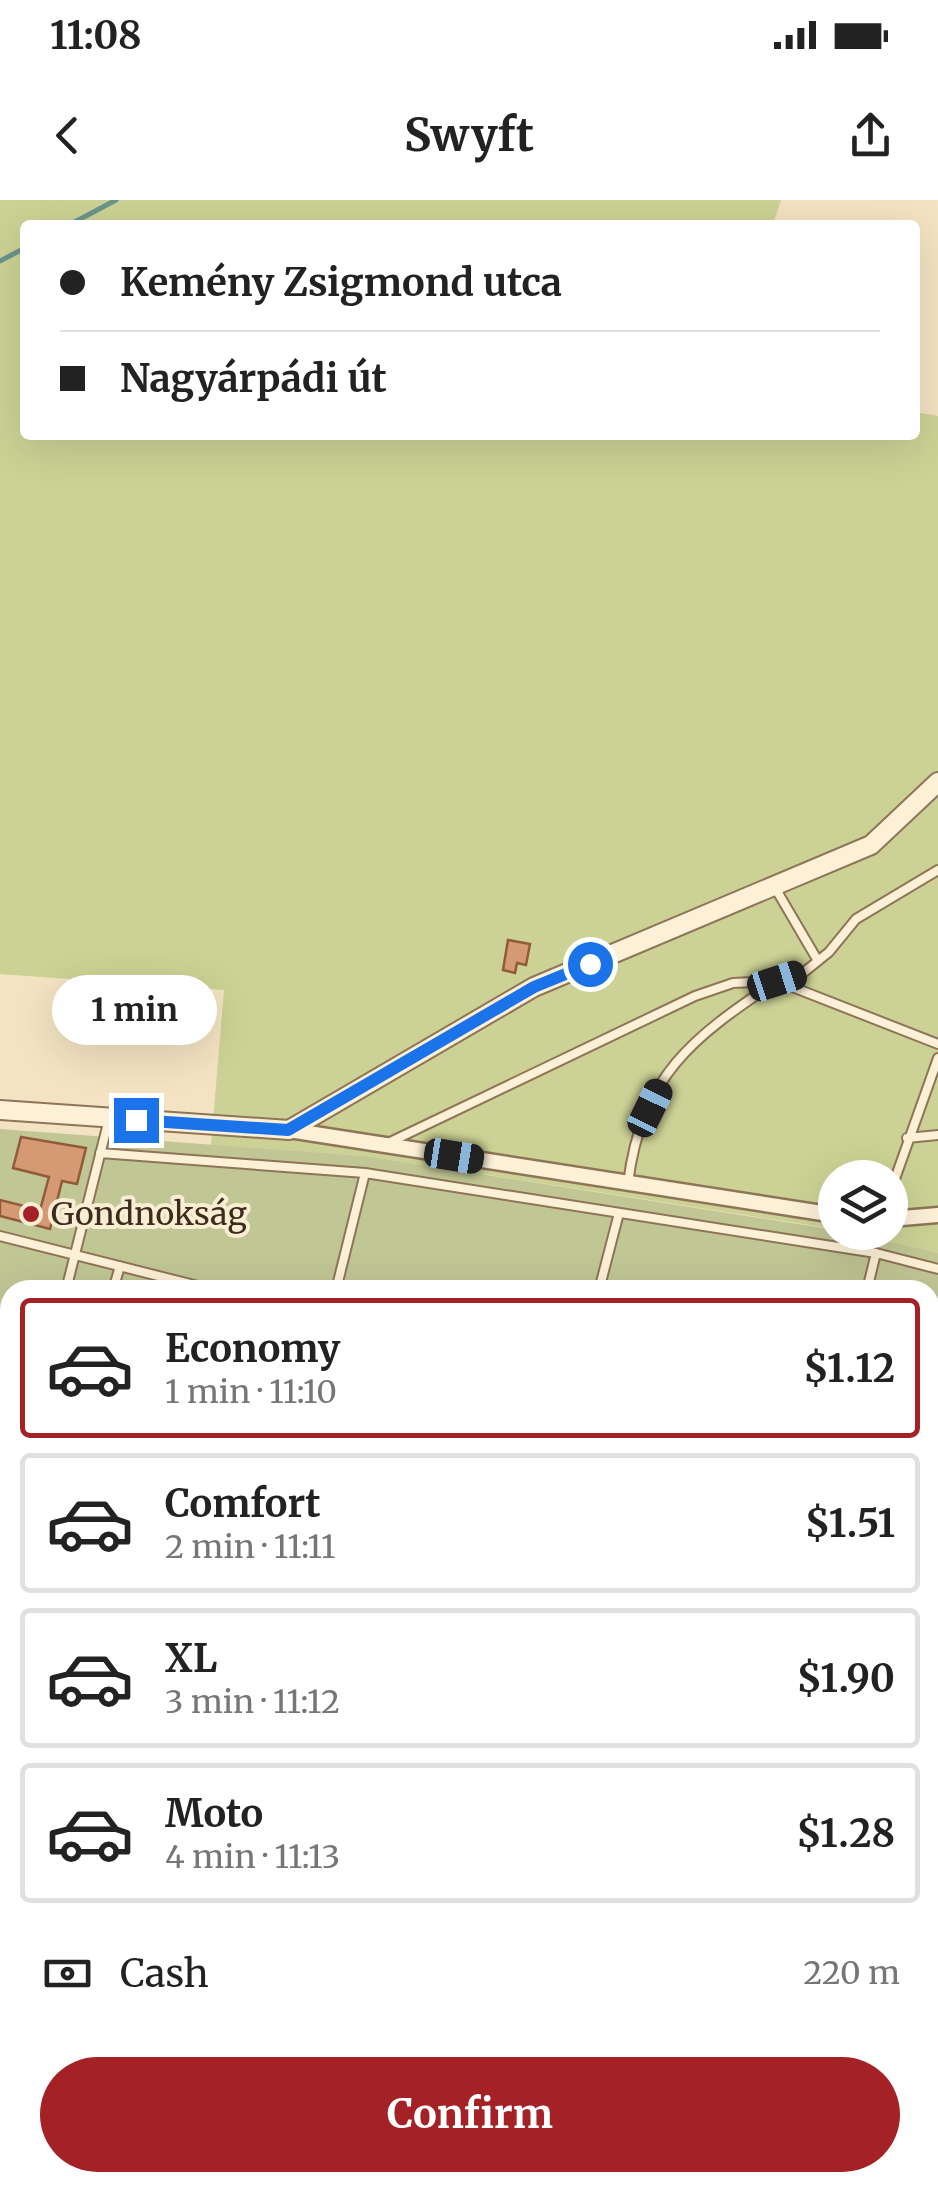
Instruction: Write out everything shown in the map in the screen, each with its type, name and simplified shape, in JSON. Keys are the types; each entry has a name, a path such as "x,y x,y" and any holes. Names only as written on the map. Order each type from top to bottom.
{"street":[{"path":"288,1130 534,987 870,845 938,782"},
{"path":"0,1110 288,1130 818,1212"},
{"path":"908,1218 938,1215"}],"lane":[{"path":"384,1145 695,996 734,983 777,981 803,973 856,919 938,870"},
{"path":"774,886 818,961"},
{"path":"777,981 938,1044"},
{"path":"628,1183 633,1145 672,1063 777,981"},
{"path":"900,1160 938,1058"},
{"path":"68,1280 108,1119"},
{"path":"907,1138 938,1135"},
{"path":"100,1153 365,1173 876,1253 938,1269"},
{"path":"338,1280 365,1173"},
{"path":"602,1280 619,1213"},
{"path":"0,1236 175,1280"},
{"path":"869,1280 876,1253"},
{"path":"116,1280 120,1266"}],"green space":[{"path":"0,200 781,200 775,220 20,220 20,440 920,440 920,413 938,416 938,1253 908,1246 908,1160 818,1160 818,1226 366,1156 211,1145 224,990 0,974"},
{"path":"0,1129 366,1156 818,1227 818,1250 908,1250 908,1246 938,1253 938,1280 0,1280"}],"building":[{"path":"508,940 530,944 526,965 517,963 515,973 503,970"},
{"path":"21,1137 86,1148 77,1184 62,1181 50,1229 0,1216 0,1200 40,1210 49,1177 13,1168"}],"waterway":[{"path":"78,220 116,200"},
{"path":"0,261 20,251"}],"place":[{"name":"Gondnokság","path":"31,1214"}],"route":[{"path":"136,1120 288,1130 534,987 590,964"}]}
